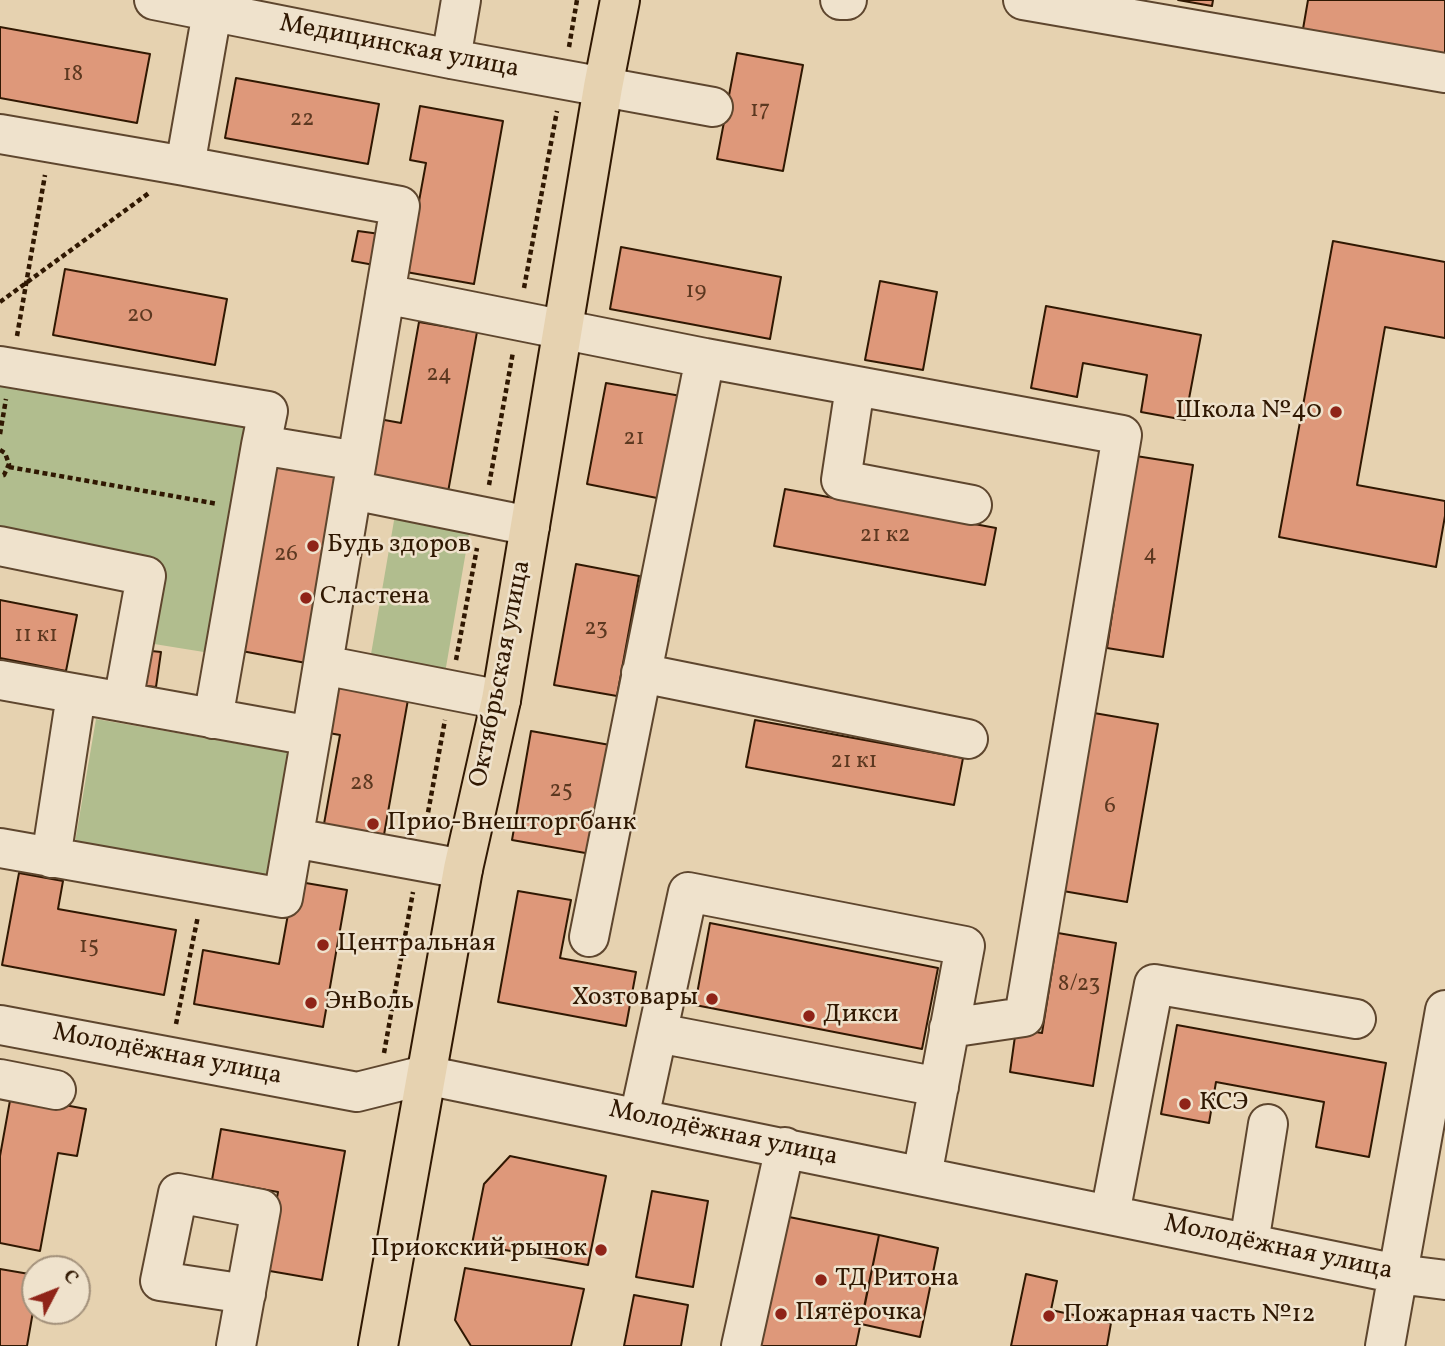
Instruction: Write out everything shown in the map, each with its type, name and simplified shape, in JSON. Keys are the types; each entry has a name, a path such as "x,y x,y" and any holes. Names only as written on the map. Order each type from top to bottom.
{"main road":[{"name":"Октябрьская улица","path":"379,1346 463,869 501,700 565,329 603,87 620,0"}],"street":[{"name":"Медицинская улица","path":"154,0 451,59 713,107"},
{"path":"451,59 461,0"},
{"path":"841,0 847,0"},
{"path":"1023,0 1445,73"},
{"path":"185,166 212,12"},
{"path":"0,134 400,206 283,898 0,848"},
{"path":"385,294 705,359 1122,436 1024,1017 950,1028"},
{"path":"589,937 705,359"},
{"path":"6,367 268,411 214,719"},
{"path":"855,387 841,480 972,505"},
{"path":"261,445 530,526"},
{"path":"0,546 146,576 123,702"},
{"path":"323,665 501,700"},
{"path":"641,673 968,739"},
{"path":"0,680 311,736"},
{"path":"51,858 76,695"},
{"path":"294,838 463,869"},
{"path":"639,1118 688,892 965,946 922,1176"},
{"path":"1111,1214 1154,984 1356,1019"},
{"path":"1385,1346 1445,1010"},
{"name":"Молодёжная улица","path":"0,1025 357,1092 425,1075 1398,1274 1445,1280"},
{"path":"658,1033 939,1087"},
{"path":"0,1079 56,1090"},
{"path":"1249,1243 1268,1124"},
{"path":"741,1346 785,1147"},
{"path":"236,1346 246,1294"}],"path":[{"path":"0,434 6,367 27,283 51,144"},
{"path":"0,302 185,166"},
{"path":"0,450 5,453 9,467"},
{"path":"9,467 250,509"},
{"path":"0,476 9,467"},
{"path":"169,1055 204,884"}],"green space":[{"path":"0,380 252,422 210,653 148,643 159,564 0,535"},
{"path":"396,509 471,522 445,673 370,660"},
{"path":"96,719 291,753 269,883 74,848"}],"building":[{"path":"1178,0 1213,0 1212,6"},
{"path":"1308,0 1445,0 1445,55 1303,29"},
{"path":"0,27 150,54 137,123 0,98"},
{"path":"737,53 803,65 783,171 717,159"},
{"path":"236,78 379,104 368,164 225,138"},
{"path":"420,106 503,121 474,284 406,272 426,163 410,160"},
{"path":"358,231 380,234 374,265 352,261"},
{"name":"Школа №40","path":"1333,241 1445,262 1445,338 1385,327 1357,485 1445,501 1436,567 1279,537"},
{"path":"621,247 781,277 770,339 610,309"},
{"path":"65,269 227,299 215,365 53,335"},
{"path":"880,281 937,292 923,370 865,360"},
{"path":"1046,306 1201,335 1185,420 1141,412 1147,375 1083,363 1077,397 1031,388"},
{"path":"419,322 477,332 448,492 369,478 379,419 401,423"},
{"path":"606,383 681,396 662,499 587,484"},
{"path":"267,451 341,464 306,663 231,649"},
{"path":"1136,456 1193,465 1163,657 1107,648"},
{"path":"785,489 996,528 985,585 774,546"},
{"path":"576,564 639,576 617,696 554,685"},
{"path":"0,600 77,615 66,671 0,658"},
{"path":"142,650 161,652 156,687 138,685"},
{"path":"332,680 409,694 382,846 322,835 340,735 323,732"},
{"path":"1094,713 1158,724 1127,902 1063,891"},
{"path":"755,720 963,758 954,805 746,767"},
{"path":"531,731 610,745 591,854 512,840"},
{"path":"19,873 63,881 58,909 176,930 164,995 2,965"},
{"path":"294,881 347,890 323,1027 194,1004 203,950 279,964"},
{"path":"518,891 571,900 560,958 636,972 626,1026 498,1002"},
{"path":"710,923 938,968 922,1049 695,1005"},
{"path":"1058,933 1116,943 1093,1086 1010,1072 1016,1029 1042,1033"},
{"path":"1177,1025 1386,1063 1369,1157 1316,1147 1324,1102 1216,1082 1209,1123 1161,1114"},
{"path":"11,1095 86,1109 77,1156 58,1153 40,1251 0,1243 0,1156"},
{"path":"221,1129 345,1151 322,1280 264,1270 278,1192 212,1180"},
{"path":"510,1156 606,1176 588,1265 472,1244 484,1184"},
{"path":"652,1191 708,1201 693,1287 636,1277"},
{"name":"ТД Ритона","path":"784,1216 879,1235 856,1346 758,1346"},
{"path":"879,1235 938,1248 920,1337 861,1324"},
{"path":"465,1268 584,1289 571,1346 471,1346 455,1320"},
{"path":"0,1269 21,1273 21,1325 31,1325 27,1346 0,1346"},
{"name":"Пожарная часть №12","path":"1026,1274 1057,1281 1051,1310 1111,1323 1107,1346 1011,1346"},
{"path":"634,1295 688,1305 681,1346 624,1346"}],"place":[{"name":"Школа №40","path":"1336,412"},
{"name":"Будь здоров","path":"313,546"},
{"name":"Сластена","path":"306,598"},
{"name":"Прио-Внешторгбанк","path":"373,824"},
{"name":"Центральная","path":"323,945"},
{"name":"Хозтовары","path":"712,999"},
{"name":"ЭнВоль","path":"311,1003"},
{"name":"Дикси","path":"809,1016"},
{"name":"КСЭ","path":"1185,1104"},
{"name":"Приокский рынок","path":"601,1250"},
{"name":"ТД Ритона","path":"821,1280"},
{"name":"Пятёрочка","path":"781,1314"},
{"name":"Пожарная часть №12","path":"1049,1316"}]}
